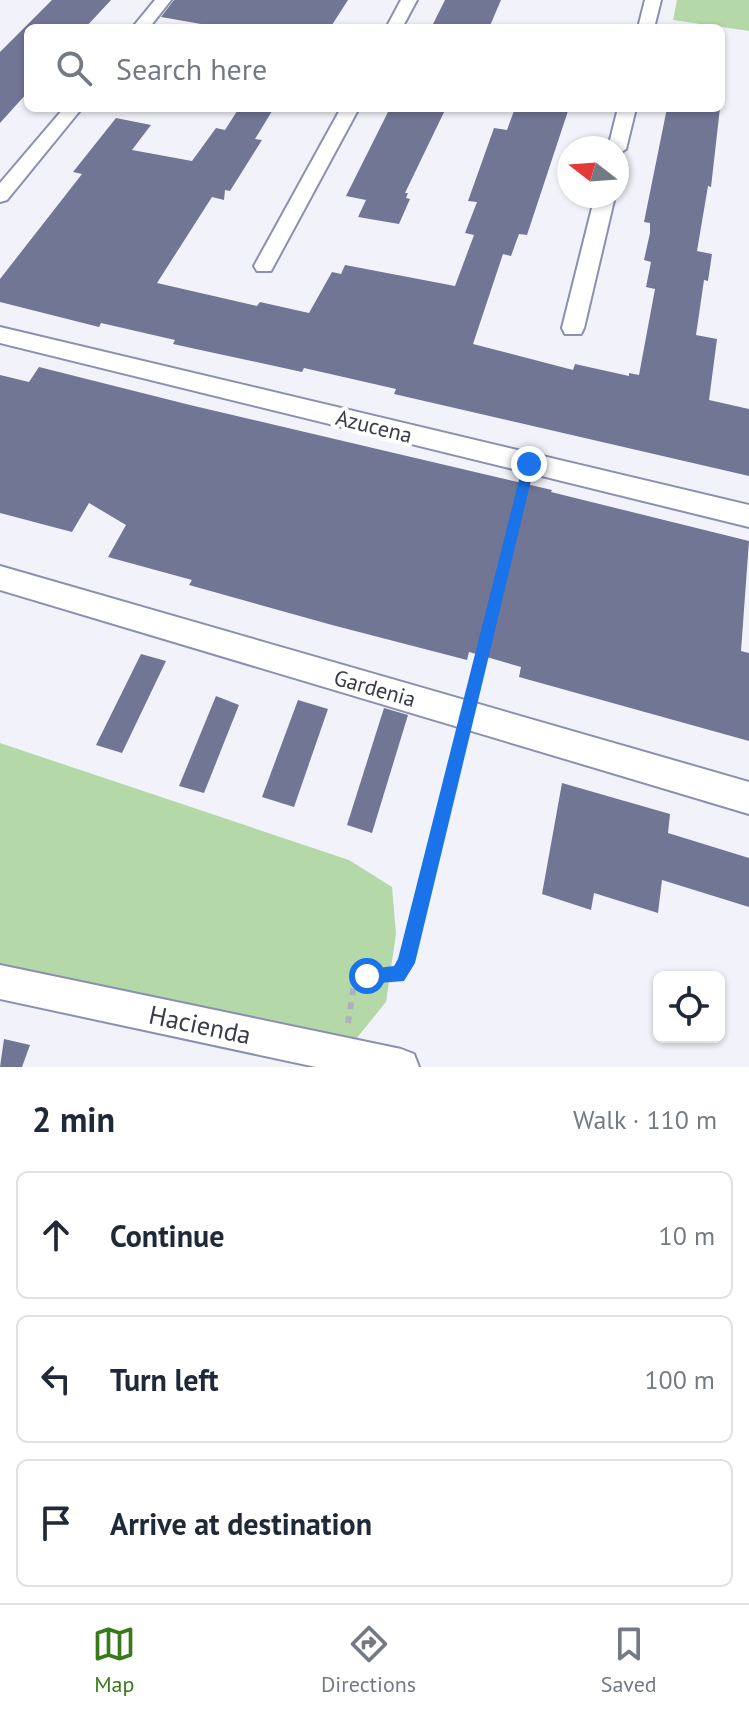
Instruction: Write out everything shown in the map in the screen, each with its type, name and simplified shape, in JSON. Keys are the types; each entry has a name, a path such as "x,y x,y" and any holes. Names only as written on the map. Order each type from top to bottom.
{"street":[{"path":"143,24 163,0"},
{"path":"396,24 409,0"},
{"path":"647,24 653,0"},
{"path":"0,196 70,112"},
{"path":"264,266 348,112"},
{"path":"620,136 626,112"},
{"path":"573,328 602,208"},
{"name":"Azucena","path":"0,335 749,516"},
{"name":"Gardenia","path":"0,578 749,798"},
{"name":"Hacienda","path":"0,982 401,1067"}],"path":[{"path":"343,1055 354,985 367,976 398,975 406,963 529,464"}],"green space":[{"path":"677,0 749,0 749,31 725,28 725,24 673,20"},
{"path":"0,743 349,860 392,887 396,934 386,1002 343,1055 0,982"}],"building":[{"path":"52,0 111,0 89,24 28,24"},
{"path":"174,0 348,0 333,24 201,24 161,17"},
{"path":"445,0 501,0 491,24 433,24"},
{"path":"24,28 24,96 0,123 0,52"},
{"path":"236,112 272,112 255,139 262,140 230,191 225,190 224,200 212,197 157,283 257,306 260,302 309,313 332,272 341,274 345,265 455,286 474,235 465,233 477,202 468,201 494,128 507,130 514,112 568,112 560,136 557,136 557,144 527,235 519,234 511,256 503,254 473,344 573,370 575,364 629,376 629,373 639,375 655,289 646,287 651,262 644,260 650,223 644,222 666,112 720,112 711,187 708,186 697,251 712,254 708,281 704,280 696,335 717,339 709,400 749,409 749,476 394,394 396,389 173,344 175,340 101,323 99,327 0,302 0,279 82,174 73,172 116,118 151,125 132,150 192,161 216,128 225,130"},
{"path":"388,112 444,112 405,193 408,193 406,198 410,199 399,224 358,217 366,200 346,196"},
{"path":"39,367 552,490 749,541 741,651 749,653 749,741 519,677 521,667 469,652 467,660 332,625 189,585 192,580 108,557 126,525 89,503 72,532 0,513 0,375 29,382"},
{"path":"141,654 166,661 122,753 96,745"},
{"path":"216,696 239,705 204,793 179,786"},
{"path":"298,700 328,709 294,807 262,797"},
{"path":"384,708 408,715 372,833 347,825"},
{"path":"562,783 670,814 668,833 749,858 749,907 662,880 658,913 594,893 591,910 542,894"},
{"path":"4,1039 30,1045 22,1067 0,1067"}],"route":[{"path":"367,976 398,975 406,963 529,464"}]}
